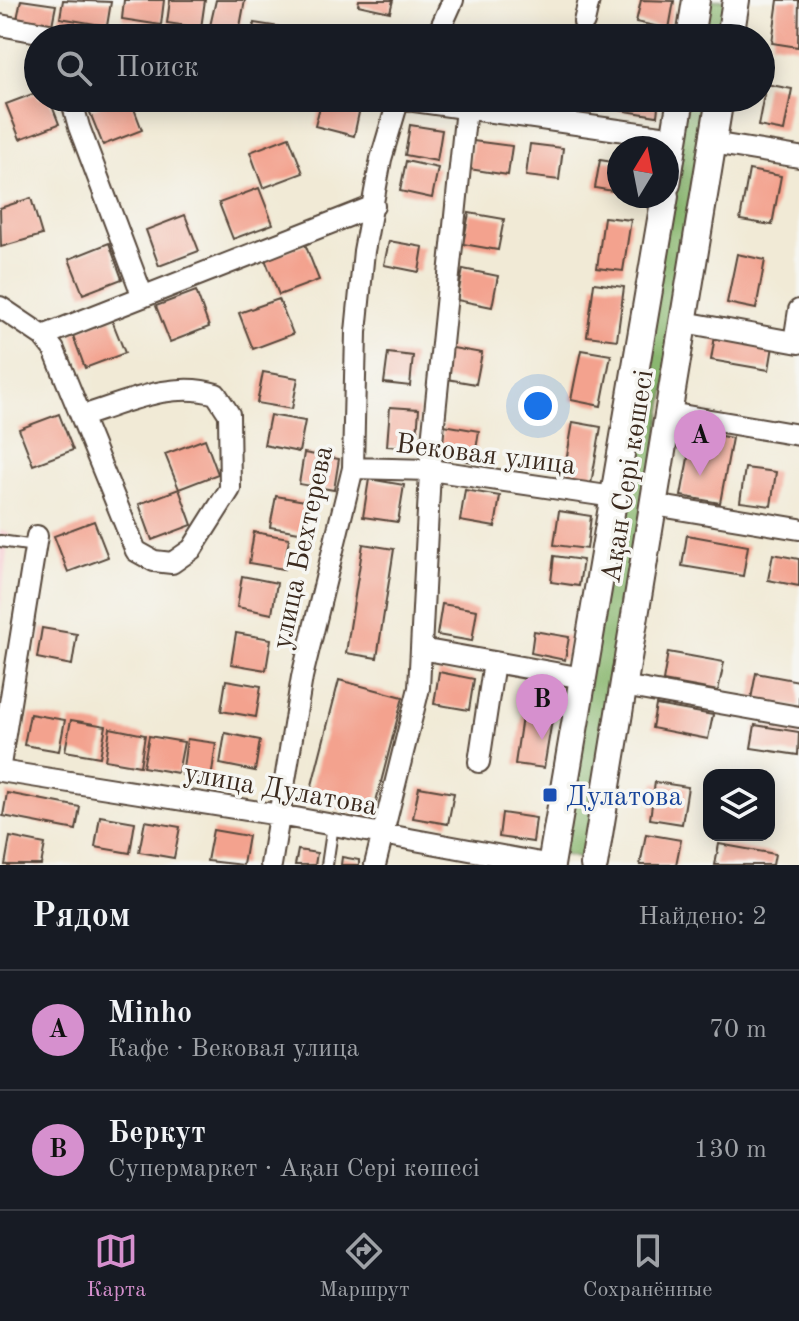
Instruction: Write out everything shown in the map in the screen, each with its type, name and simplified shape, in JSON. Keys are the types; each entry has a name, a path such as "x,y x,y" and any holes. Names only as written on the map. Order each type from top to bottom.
{"street":[{"path":"442,24 453,0"},
{"path":"584,22 589,0"},
{"path":"692,24 696,0"},
{"path":"732,24 736,0"},
{"path":"0,25 24,30"},
{"path":"75,112 143,297"},
{"name":"улица Бехтерева","path":"271,865 308,648 353,468 356,332 364,251 393,112"},
{"path":"375,865 419,688 430,470 466,112"},
{"path":"494,112 661,136"},
{"path":"675,136 679,112"},
{"name":"Ақан Сері көшесі","path":"594,865 718,112"},
{"path":"712,143 799,157"},
{"path":"43,336 374,206"},
{"name":"Ақан Сері көшесі","path":"551,865 663,208"},
{"path":"0,307 43,336 54,350 136,551 154,561 172,563 192,549 230,489 229,414 216,394 199,389 175,389 82,416"},
{"path":"684,322 797,343 799,310"},
{"path":"669,413 799,435"},
{"name":"Вековая улица","path":"353,468 430,470 614,497"},
{"path":"654,505 799,529"},
{"path":"0,768 36,541"},
{"path":"421,649 583,678"},
{"path":"479,762 494,662"},
{"path":"623,686 799,717"},
{"name":"улица Дулатова","path":"0,768 551,865"}],"lane":[{"path":"0,541 36,541"},
{"path":"327,865 333,825"}],"shaded area":[{"path":"0,530 9,532 0,617"}],"green space":[{"path":"702,0 731,0 727,24 698,24"},
{"path":"684,112 713,112 586,860 560,854 668,208 679,208 679,140"}],"building":[{"path":"21,0 56,5 52,24 17,19"},
{"path":"63,0 111,2 107,24 60,18"},
{"path":"124,0 164,0 161,24 122,19"},
{"path":"170,0 205,0 202,24 167,23"},
{"path":"216,0 245,0 240,24 210,24"},
{"path":"359,0 393,0 390,12 358,5"},
{"path":"641,0 674,1 670,24 636,22"},
{"path":"778,0 799,0 798,47 775,43"},
{"path":"775,86 792,89 784,131 758,126 761,112 775,112"},
{"path":"24,97 24,112 54,112 59,124 20,139 6,104"},
{"path":"90,112 135,112 142,130 103,145"},
{"path":"319,112 359,112 354,136 315,126"},
{"path":"632,112 657,112 657,116"},
{"path":"410,125 442,130 437,161 405,155"},
{"path":"289,137 303,173 263,188 250,152"},
{"path":"473,141 512,146 508,175 469,169"},
{"path":"530,144 563,148 559,180 526,176"},
{"path":"600,160 607,161 607,190 595,188"},
{"path":"406,161 438,168 432,198 400,191"},
{"path":"749,170 781,176 772,225 740,220"},
{"path":"259,188 273,224 233,239 219,203"},
{"path":"31,198 42,235 1,247 0,208"},
{"path":"469,213 504,219 498,250 463,244"},
{"path":"185,215 199,251 159,266 146,230"},
{"path":"604,217 631,220 623,271 597,268"},
{"path":"389,241 423,247 419,272 384,265"},
{"path":"109,243 122,279 83,294 69,259"},
{"path":"305,244 319,280 279,295 265,259"},
{"path":"737,254 765,260 756,309 727,303"},
{"path":"463,269 498,276 492,307 457,300"},
{"path":"594,283 624,287 617,340 587,336"},
{"path":"196,291 209,327 170,342 156,306"},
{"path":"279,299 293,334 253,349 239,313"},
{"path":"111,318 125,353 85,368 72,333"},
{"path":"715,336 773,346 769,370 711,360"},
{"path":"447,347 482,353 476,384 441,378"},
{"path":"581,350 611,355 601,406 571,400"},
{"path":"388,353 413,356 410,386 384,383"},
{"path":"263,372 298,378 292,409 257,403"},
{"path":"390,407 419,409 416,448 387,446"},
{"path":"59,414 73,450 33,465 19,429"},
{"path":"270,415 305,421 299,452 264,445"},
{"path":"573,422 601,427 591,484 563,479"},
{"path":"444,425 479,431 474,462 439,456"},
{"path":"693,431 732,438 720,503 681,496"},
{"path":"205,439 218,474 179,489 165,454"},
{"path":"304,453 339,459 334,490 299,484"},
{"path":"745,468 776,472 771,506 740,502"},
{"path":"369,479 404,485 398,522 363,517"},
{"path":"179,489 192,525 152,540 139,504"},
{"path":"465,490 500,496 495,527 460,521"},
{"path":"276,496 311,502 305,533 270,527"},
{"path":"559,511 591,516 587,549 554,545"},
{"path":"94,521 108,557 68,572 54,536"},
{"path":"254,532 289,538 284,569 249,563"},
{"path":"687,535 748,546 743,576 682,566"},
{"path":"363,544 394,549 377,658 346,653"},
{"path":"773,554 799,559 799,586 768,580"},
{"path":"554,556 583,560 579,586 551,582"},
{"path":"242,576 277,583 272,614 237,607"},
{"path":"442,604 477,610 472,641 437,635"},
{"path":"42,628 77,634 72,665 37,658"},
{"path":"534,631 569,637 565,660 531,653"},
{"path":"236,633 271,639 266,670 231,664"},
{"path":"668,652 724,662 718,691 663,681"},
{"path":"439,672 474,679 469,710 434,704"},
{"path":"756,673 799,681 799,707 751,699"},
{"path":"226,680 261,686 256,717 221,711"},
{"path":"339,680 403,697 372,817 308,801"},
{"path":"656,705 713,715 708,739 652,728"},
{"path":"523,710 553,714 544,768 515,764"},
{"path":"30,714 65,720 59,751 24,745"},
{"path":"71,720 106,726 100,757 65,751"},
{"path":"755,725 799,732 798,755 751,748"},
{"path":"110,728 145,735 140,766 105,760"},
{"path":"225,733 260,740 255,771 220,764"},
{"path":"149,736 184,742 178,773 143,767"},
{"path":"187,739 216,743 211,780 182,775"},
{"path":"655,782 688,787 682,824 650,819"},
{"path":"419,787 454,793 448,824 413,818"},
{"path":"7,793 80,807 76,830 3,816"},
{"path":"502,813 536,818 533,842 499,837"},
{"path":"100,816 135,822 130,853 95,847"},
{"path":"145,821 180,827 174,858 139,852"},
{"path":"213,830 248,836 243,865 207,861"},
{"path":"646,834 681,840 676,865 640,865"},
{"path":"10,837 45,844 41,865 5,865"},
{"path":"719,844 775,854 773,865 715,865"},
{"path":"298,850 317,853 315,865 295,865"},
{"path":"342,857 359,860 359,865 341,865"}],"place":[{"name":"Minho","path":"700,476"},
{"name":"Беркут","path":"542,740"},
{"name":"Дулатова","path":"550,795"}]}
